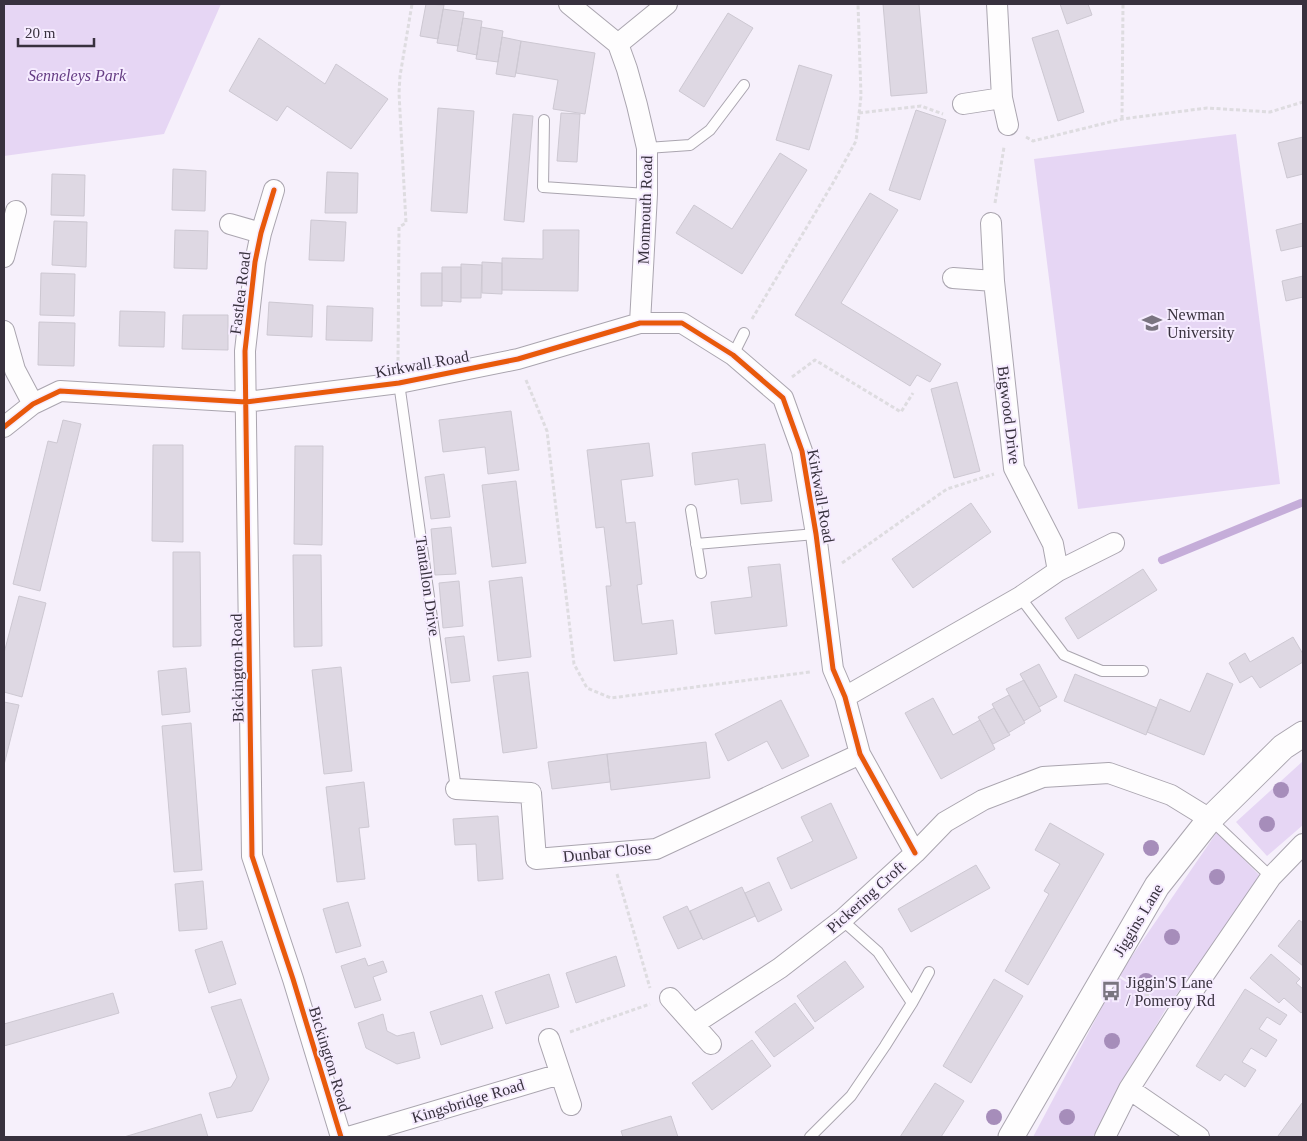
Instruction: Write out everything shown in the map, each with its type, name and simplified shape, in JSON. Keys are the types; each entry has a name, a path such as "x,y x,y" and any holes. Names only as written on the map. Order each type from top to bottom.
{"street":[{"path":"568,4 618,44 667,4"},
{"path":"997,4 1002,98 1008,125"},
{"name":"Monmouth Road","path":"618,44 627,69 647,148 647,194 640,323"},
{"path":"963,104 1002,98"},
{"name":"Fastlea Road","path":"246,402 246,352 255,262 261,233 274,190"},
{"path":"4,257 16,212"},
{"name":"Bigwood Drive","path":"991,223 994,281 1014,468 1052,544 1058,571"},
{"name":"Fastlea Road","path":"230,224 261,233"},
{"path":"953,278 994,281"},
{"name":"Kirkwall Road","path":"246,402 399,383 518,358 640,323 682,322 733,355 783,398 802,451 816,534 833,669 846,697 860,754 916,853"},
{"path":"4,331 15,370 33,404"},
{"path":"4,427 33,404 60,391 246,402"},
{"name":"Bickington Road","path":"246,402 252,856 293,979 341,1137"},
{"path":"846,697 1020,597 1058,571 1114,543"},
{"name":"Jiggins Lane","path":"1012,1137 1157,886 1210,819 1283,747 1303,734"},
{"name":"Dunbar Close","path":"456,788 531,793 536,859 611,853 656,849 860,754"},
{"name":"Pickering Croft","path":"694,1024 780,968 842,920 916,853 945,822 983,800 1042,777 1109,773 1171,795 1210,819"},
{"path":"1104,1137 1129,1090 1177,1014 1271,877 1303,844"},
{"path":"662,1000 694,1024 711,1044"},
{"path":"549,1039 572,1105"},
{"name":"Kingsbridge Road","path":"348,1137 560,1074"},
{"path":"1129,1090 1198,1137"}],"lane":[{"path":"647,148 690,145 710,130 744,84"},
{"path":"544,120 543,187 647,194"},
{"path":"733,355 744,333"},
{"name":"Tantallon Drive","path":"399,383 456,788"},
{"path":"691,510 701,573"},
{"path":"696,544 816,534"},
{"path":"1020,597 1064,655 1102,671 1143,671"},
{"path":"1210,819 1271,877"},
{"path":"842,920 878,952 912,1004"},
{"path":"810,1137 851,1096 912,1004 929,972"}],"path":[{"path":"399,383 399,227 406,223 400,84 412,4"},
{"path":"744,333 856,141 861,96 858,4"},
{"path":"1122,119 1123,4"},
{"path":"991,223 1008,125 1033,141 1122,119 1207,108 1270,112 1303,102"},
{"path":"859,113 921,106 947,115 963,104"},
{"path":"518,358 547,431 574,664 588,688 611,698 833,669"},
{"path":"790,379 815,360 901,412 913,393"},
{"path":"842,563 947,489 1014,468"},
{"path":"549,1039 662,1000 611,853"},
{"path":"1109,970 1177,1014"}],"green space":[{"name":"Senneleys Park","path":"4,4 221,4 164,134 4,156"},
{"name":"Newman University","path":"1236,134 1280,484 1078,509 1034,159"},
{"path":"1303,761 1303,825 1267,856 1236,822"},
{"path":"1217,832 1262,878 1168,1006 1119,975"},
{"path":"1118,977 1167,1007 1093,1137 1033,1137"}],"building":[{"path":"426,4 444,5 438,39 420,36"},
{"path":"883,4 919,4 927,93 891,96"},
{"path":"1060,4 1088,4 1092,15 1067,24"},
{"path":"443,9 464,12 458,46 437,43"},
{"path":"728,13 753,28 704,107 679,91"},
{"path":"463,18 482,21 477,55 457,51"},
{"path":"481,27 503,31 498,62 476,59"},
{"path":"1058,30 1084,112 1058,121 1032,38"},
{"path":"502,37 521,41 515,77 496,74"},
{"path":"259,38 325,84 336,64 388,99 351,149 287,106 277,121 229,91"},
{"path":"521,41 595,53 585,114 553,109 558,80 516,73"},
{"path":"799,65 832,75 809,150 776,140"},
{"path":"438,108 474,111 467,213 431,211"},
{"path":"916,110 946,120 920,200 889,190"},
{"path":"561,113 580,114 577,162 557,161"},
{"path":"513,114 533,116 524,222 504,220"},
{"path":"1303,137 1303,174 1287,178 1278,143"},
{"path":"780,153 807,170 742,274 676,233 694,205 732,229"},
{"path":"173,169 206,171 205,211 172,210"},
{"path":"327,172 358,173 357,213 325,213"},
{"path":"52,174 85,175 84,216 51,215"},
{"path":"870,193 898,210 841,303 941,364 930,382 917,375 910,386 795,315"},
{"path":"311,220 346,222 344,261 309,260"},
{"path":"54,221 87,222 86,267 52,265"},
{"path":"1303,223 1303,246 1281,251 1276,230"},
{"path":"175,230 208,231 207,269 174,268"},
{"path":"543,230 579,230 578,291 502,290 502,258 543,259"},
{"path":"482,262 502,263 502,294 482,293"},
{"path":"461,264 482,265 481,298 461,298"},
{"path":"442,267 461,267 461,302 442,301"},
{"path":"41,273 75,274 74,316 40,315"},
{"path":"421,273 442,273 442,306 421,306"},
{"path":"1303,276 1303,297 1286,301 1282,281"},
{"path":"269,302 313,305 312,337 267,335"},
{"path":"327,306 373,308 372,341 326,340"},
{"path":"120,311 165,312 164,347 119,346"},
{"path":"183,315 228,315 228,350 182,349"},
{"path":"39,322 75,323 74,366 38,365"},
{"path":"957,382 980,471 954,478 931,389"},
{"path":"511,411 519,470 488,474 485,447 443,452 439,420"},
{"path":"63,420 81,424 40,591 13,584 48,441 57,443"},
{"path":"649,443 653,476 621,480 626,523 635,522 642,584 637,585 642,624 673,620 677,654 614,661 606,586 611,586 604,527 596,528 587,450"},
{"path":"765,444 772,501 741,504 738,479 695,485 692,453"},
{"path":"153,445 183,445 183,542 152,541"},
{"path":"295,446 323,446 322,545 294,544"},
{"path":"444,474 450,517 431,519 425,477"},
{"path":"516,481 526,563 492,567 482,485"},
{"path":"971,503 991,532 913,588 892,559"},
{"path":"451,527 456,574 435,575 431,529"},
{"path":"173,552 200,552 201,646 173,647"},
{"path":"293,555 321,555 322,646 294,647"},
{"path":"780,564 787,626 715,634 711,602 752,597 748,567"},
{"path":"1143,569 1157,590 1078,639 1065,618"},
{"path":"522,577 531,657 498,661 489,581"},
{"path":"459,581 463,626 443,628 439,583"},
{"path":"19,596 46,603 22,697 4,692 4,653"},
{"path":"464,636 470,681 451,683 445,638"},
{"path":"1293,637 1303,654 1303,662 1260,688 1252,676 1240,683 1229,663 1245,653 1250,662"},
{"path":"1039,664 1057,697 1039,707 1020,674"},
{"path":"341,667 352,771 324,774 312,670"},
{"path":"186,668 190,712 162,715 158,671"},
{"path":"528,672 537,748 503,753 493,676"},
{"path":"1207,673 1233,684 1204,755 1147,732 1160,699 1190,712"},
{"path":"1075,674 1157,708 1146,735 1064,701"},
{"path":"1024,680 1041,711 1024,721 1006,689"},
{"path":"1009,695 1025,723 1008,733 992,704"},
{"path":"933,698 953,735 980,720 995,749 941,779 905,713"},
{"path":"781,700 809,756 782,769 767,741 728,761 715,734"},
{"path":"4,702 19,705 4,765"},
{"path":"994,708 1010,735 993,744 978,717"},
{"path":"191,723 202,870 174,872 162,726"},
{"path":"706,742 710,778 611,790 607,754"},
{"path":"607,754 610,782 552,789 548,762"},
{"path":"364,782 369,827 359,828 365,879 337,882 326,787"},
{"path":"831,803 857,858 791,889 777,858 813,841 801,817"},
{"path":"498,816 503,879 478,881 476,844 455,845 453,819"},
{"path":"1050,823 1104,854 1028,985 1005,971 1049,894 1044,891 1060,864 1035,850"},
{"path":"976,865 990,888 911,932 898,909"},
{"path":"203,881 207,929 179,931 175,884"},
{"path":"769,882 782,910 758,922 745,893"},
{"path":"742,887 755,916 703,940 690,911"},
{"path":"348,902 361,946 336,953 323,909"},
{"path":"687,906 702,938 678,949 663,917"},
{"path":"1299,920 1303,923 1303,966 1278,946"},
{"path":"222,941 236,984 209,993 195,950"},
{"path":"1271,954 1300,979 1296,983 1303,989 1303,1011 1301,1013 1284,998 1279,1003 1250,978"},
{"path":"616,956 625,986 576,1003 566,973"},
{"path":"365,958 368,966 383,961 387,972 373,977 381,1000 355,1008 341,966"},
{"path":"845,961 864,987 815,1022 797,996"},
{"path":"549,974 559,1007 506,1024 495,992"},
{"path":"994,979 1023,996 971,1083 943,1066"},
{"path":"1245,989 1287,1015 1280,1025 1267,1017 1259,1029 1277,1040 1266,1057 1251,1048 1242,1062 1256,1070 1245,1087 1225,1074 1220,1081 1196,1066"},
{"path":"113,993 119,1013 4,1046 4,1024"},
{"path":"482,995 493,1028 441,1045 430,1012"},
{"path":"241,999 269,1079 252,1111 217,1118 209,1093 231,1087 237,1077 211,1007"},
{"path":"795,1003 814,1028 774,1057 755,1032"},
{"path":"383,1014 387,1031 397,1036 414,1032 420,1058 397,1064 366,1048 358,1023"},
{"path":"752,1040 771,1066 712,1110 692,1083"},
{"path":"935,1083 964,1101 941,1137 900,1137"},
{"path":"1302,1103 1303,1137 1279,1137 1278,1136"},
{"path":"201,1114 208,1137 124,1137"},
{"path":"671,1116 678,1137 623,1137 621,1131"}],"waterway":[{"path":"1162,560 1301,503"}],"cycle path":[{"path":"274,190 261,233 255,262 245,351 252,856 293,979 341,1137"},
{"path":"4,427 33,404 60,391 246,402 399,383 518,359 640,323 682,323 733,355 783,398 802,451 816,534 833,669 845,697 860,754 915,853"}],"place":[{"name":"Newman University","path":"1152,323"},
{"name":"Jiggin'S Lane / Pomeroy Rd","path":"1111,991"}]}
